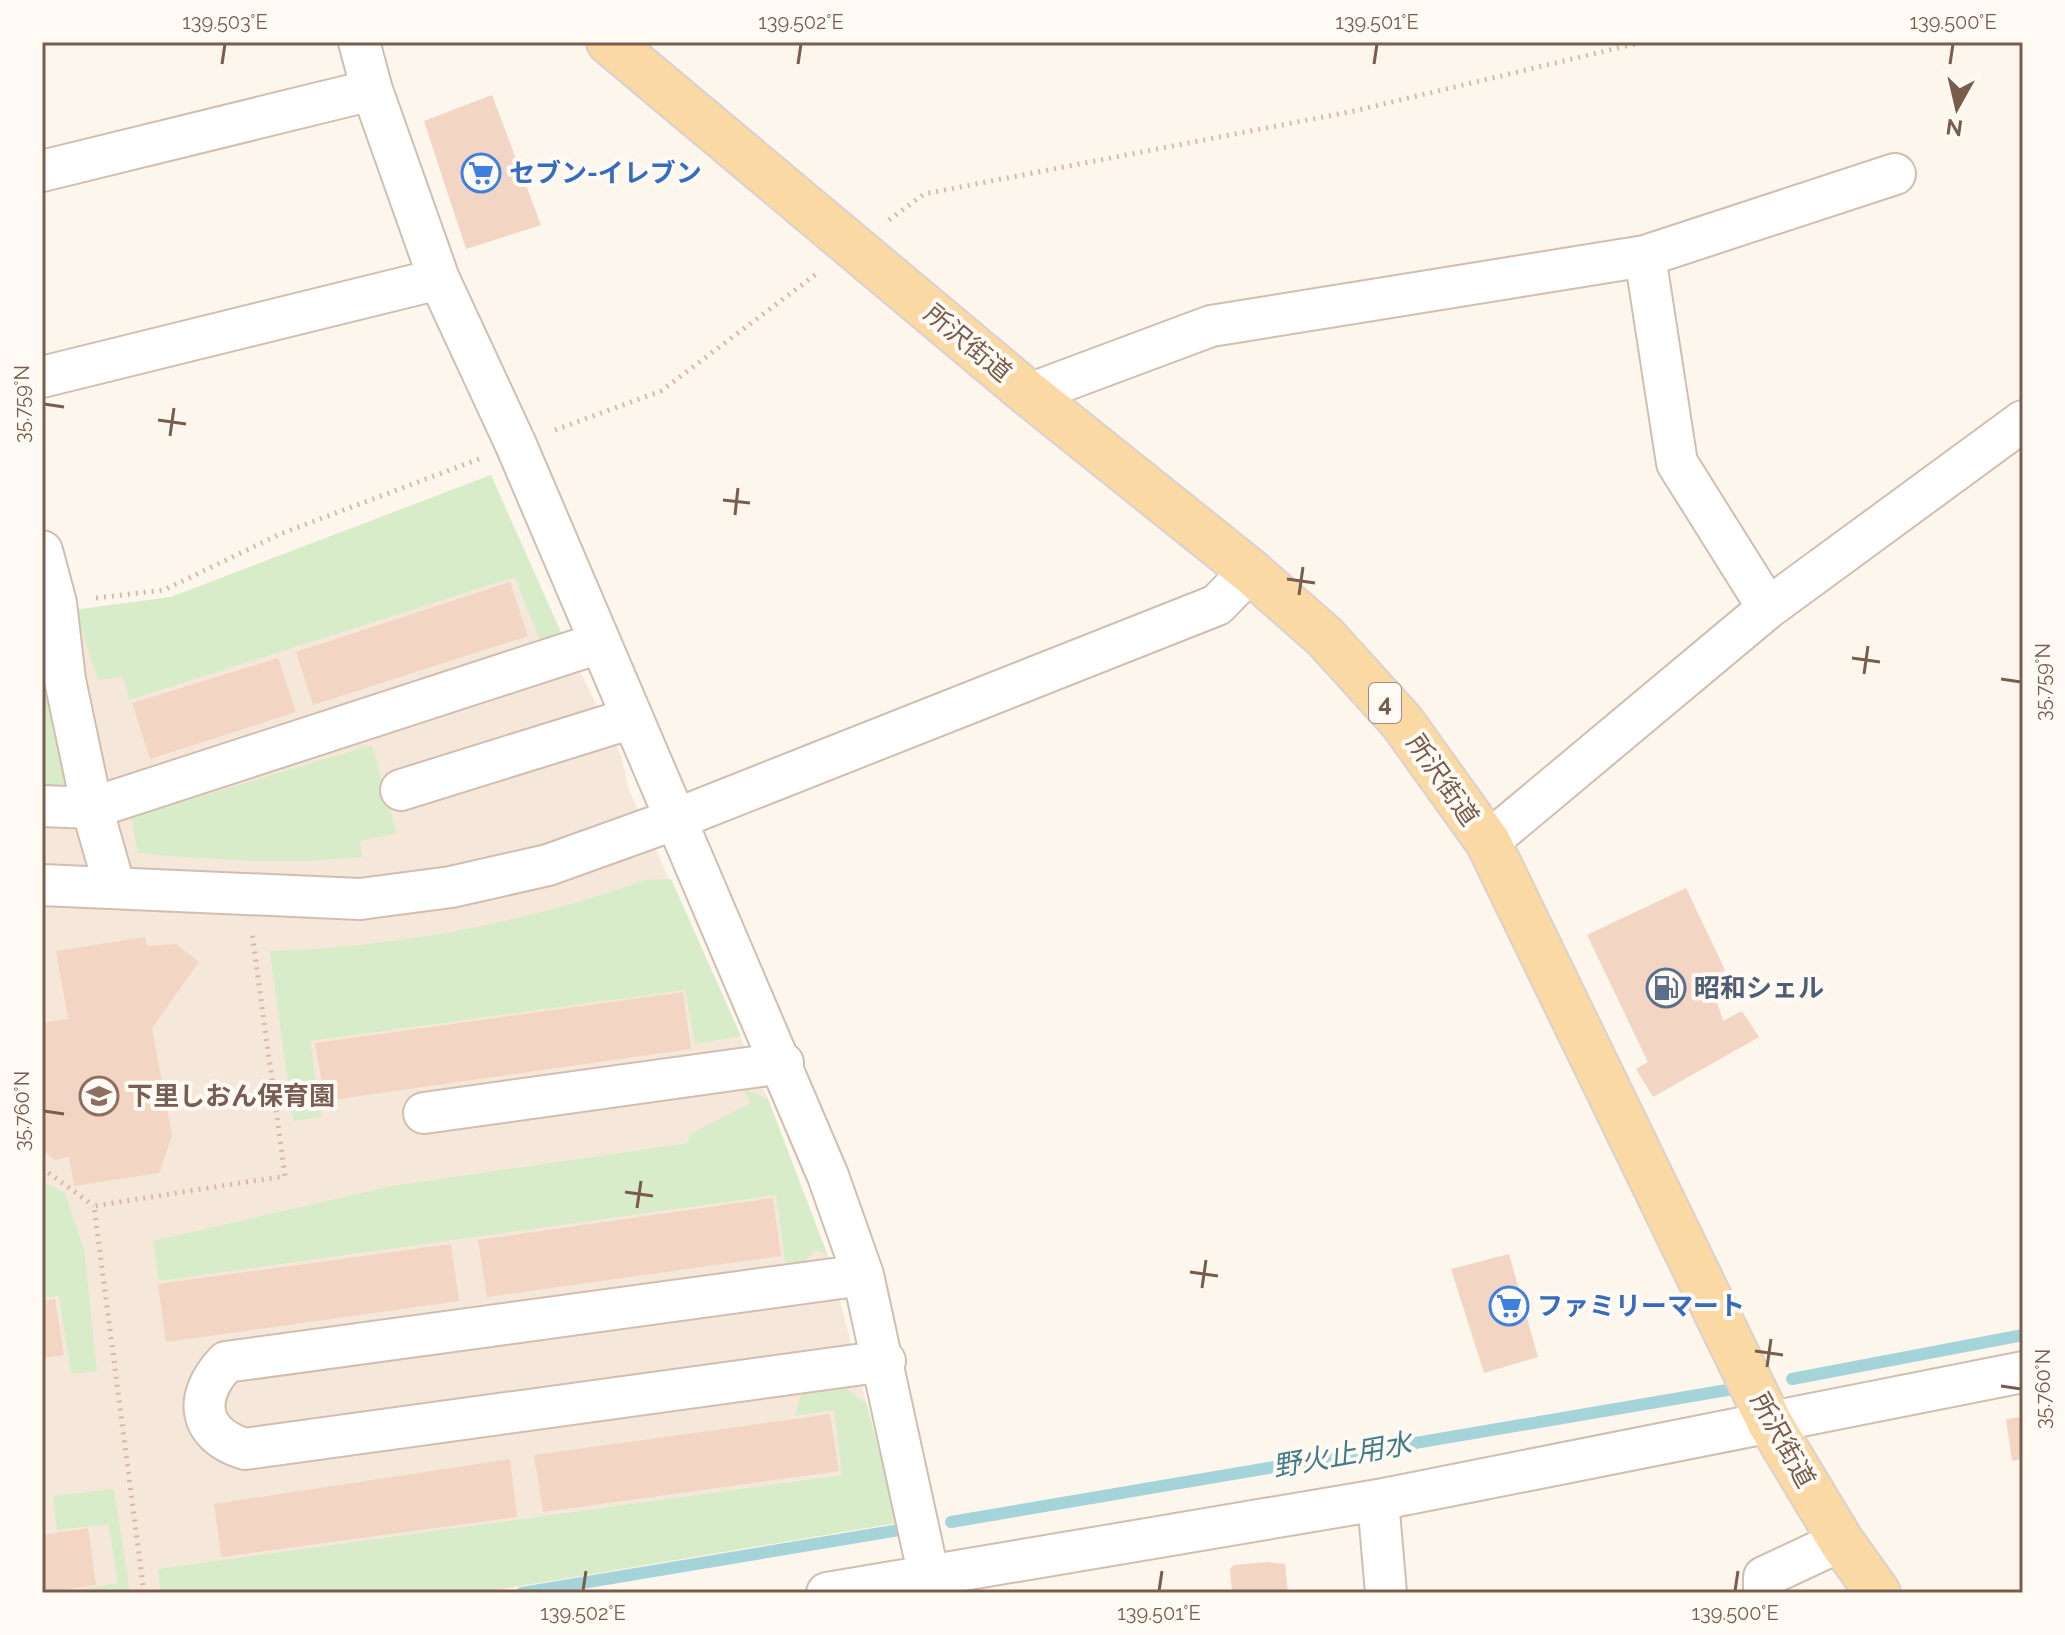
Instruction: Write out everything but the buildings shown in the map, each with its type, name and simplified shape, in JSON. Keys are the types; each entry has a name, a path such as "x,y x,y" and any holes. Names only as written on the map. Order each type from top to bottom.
{"main road":[{"name":"所沢街道","path":"609,42 1029,394 1250,571 1325,637 1402,722 1488,842 1770,1423 1841,1541 1878,1593"}],"street":[{"path":"359,42 372,90 439,279 516,445 783,1063 863,1275 885,1361 929,1577"},
{"path":"42,171 372,90"},
{"path":"1029,394 1211,326 1645,256 1895,174"},
{"path":"1645,256 1677,463 1768,608"},
{"path":"42,377 439,279"},
{"path":"1488,842 1768,608 2023,421"},
{"path":"42,551 56,603 65,680 92,808 115,888"},
{"path":"42,885 360,899 451,887 548,865 676,819 1217,605 1250,571"},
{"path":"42,806 92,808 599,643"},
{"path":"401,790 632,718"},
{"path":"424,1113 783,1063"},
{"path":"863,1275 226,1362 211,1377 204,1395 205,1416 213,1432 228,1444 245,1449 885,1361"},
{"path":"827,1593 1378,1500 2023,1372"},
{"path":"1378,1500 1386,1593"},
{"path":"1764,1593 1764,1577 1841,1541"}],"path":[{"path":"876,229 924,194 1354,111 1643,42"},
{"path":"56,603 164,590 280,534 661,391 820,271"},
{"path":"42,1168 94,1206 285,1176 247,896"},
{"path":"94,1206 144,1593"}],"shaded area":[{"path":"491,475 532,574 621,755 629,790 768,1099 831,1265 897,1523 482,1593 42,1593 42,614 171,597"}],"green space":[{"path":"491,475 561,632 539,639 515,577 129,700 123,677 98,680 75,610 171,597"},
{"path":"42,621 68,788 42,788"},
{"path":"372,745 397,833 360,841 362,857 250,861 138,853 131,817"},
{"path":"671,879 741,1036 695,1044 685,990 310,1041 322,1117 293,1121 270,951 365,944 460,930 554,909 645,880"},
{"path":"742,1088 768,1099 828,1256 815,1250 801,1265 786,1267 776,1195 159,1281 153,1241 392,1186 688,1143 690,1134 751,1103"},
{"path":"42,1181 65,1193 84,1249 97,1371 71,1374 59,1296 42,1298"},
{"path":"838,1382 867,1404 897,1523 476,1593 161,1593 158,1569 842,1475 834,1410 795,1416 803,1387"},
{"path":"114,1489 130,1593 56,1593 118,1583 108,1524 57,1530 53,1496"}],"waterway":[{"name":"野火止用水","path":"1792,1379 2023,1335"},
{"name":"野火止用水","path":"951,1522 1733,1389"},
{"name":"野火止用水","path":"522,1593 905,1529"}],"place":[{"name":"セブン-イレブン","path":"481,173"},
{"name":"昭和シェル","path":"1666,988"},
{"name":"下里しおん保育園","path":"99,1096"},
{"name":"ファミリーマート","path":"1509,1306"}]}
